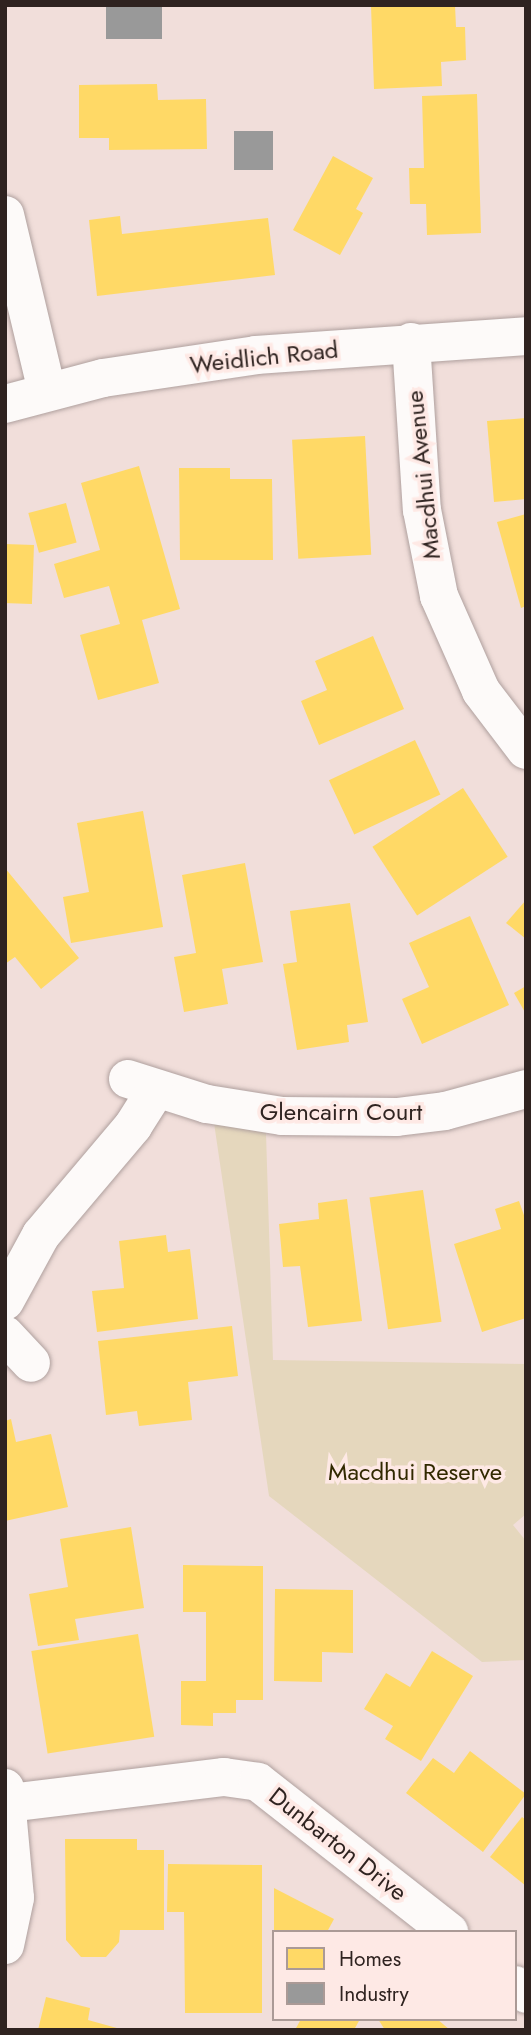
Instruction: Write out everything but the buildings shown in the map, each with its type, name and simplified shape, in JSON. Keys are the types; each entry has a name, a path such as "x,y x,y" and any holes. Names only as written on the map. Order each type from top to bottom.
{"street":[{"path":"5,215 47,391"},
{"name":"Weidlich Road","path":"5,404 103,378 256,355 526,336"},
{"name":"Macdhui Avenue","path":"411,342 422,510 439,596 481,691 526,750"},
{"name":"Glencairn Court","path":"5,1301 41,1235 134,1126 141,1085 245,1112 367,1118 445,1111 526,1089"},
{"path":"5,1335 31,1363"},
{"name":"Dunbarton Drive","path":"7,1796 224,1777 251,1780 284,1799 447,1930"},
{"path":"5,1945 15,1898 7,1796"}],"green space":[{"name":"Macdhui Reserve","path":"214,1123 266,1133 273,1360 526,1364 526,1514 513,1525 526,1541 526,1660 482,1662 269,1496"}]}
